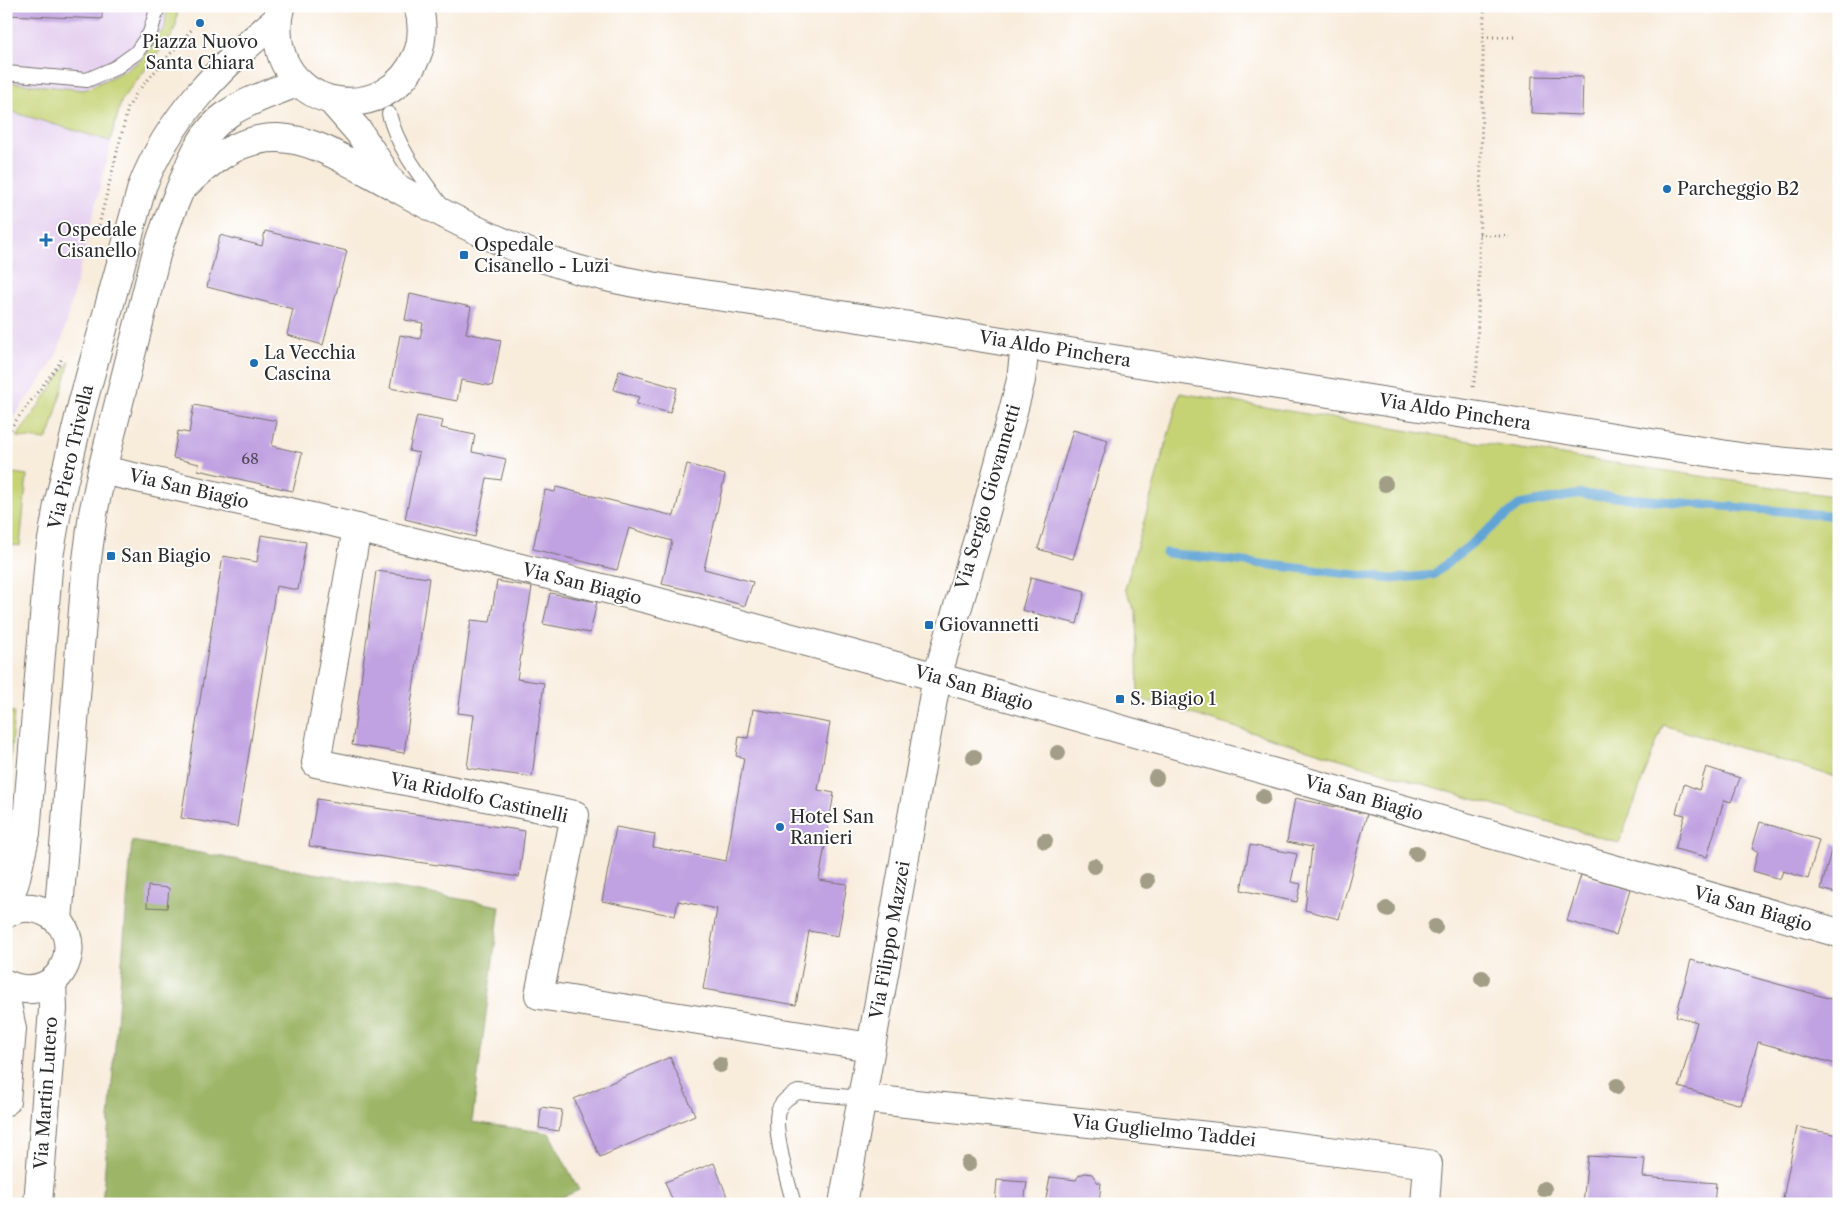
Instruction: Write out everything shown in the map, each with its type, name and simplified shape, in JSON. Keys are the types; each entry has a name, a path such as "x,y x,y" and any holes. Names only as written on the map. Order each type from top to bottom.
{"street":[{"path":"279,13 278,46 286,66 299,82 314,93 331,100 345,102 372,100 383,95 406,75 416,57 421,37 418,6"},
{"name":"Via Piero Trivella","path":"6,906 23,854 26,833 49,557 58,505 82,405 129,229 151,164 168,134 225,66 279,13"},
{"name":"Via Piero Trivella","path":"58,921 87,560 93,514 102,470 156,255 165,224 188,166 198,145 214,125 241,106 299,82"},
{"name":"Via Aldo Pinchera","path":"331,100 360,132 393,185 450,217 538,255 573,268 612,278 695,293 836,313 1025,345 1746,458 1839,467"},
{"name":"Via Piero Trivella","path":"180,190 198,172 233,148 263,139 277,138 301,142 331,153 393,185"},
{"name":"Via Sergio Giovannetti","path":"937,677 1010,427 1021,380 1025,345"},
{"name":"Via San Biagio","path":"102,470 356,528 651,600 937,677 1839,933"},
{"name":"Via Ridolfo Castinelli","path":"356,528 316,763 575,815 539,995 871,1048"},
{"name":"Via Filippo Mazzei","path":"843,1204 860,1098 871,1048 937,677"},
{"path":"6,914 13,910 25,908 37,909 48,913 58,921 65,931 68,942 65,966 52,982 39,988 28,990 6,984"},
{"name":"Via Martin Lutero","path":"38,1204 53,1009 52,982"},
{"path":"6,999 12,1029 6,1101"},
{"name":"Via Guglielmo Taddei","path":"860,1098 1254,1141 1428,1164 1424,1204"}],"lane":[{"path":"6,73 87,80 114,68 136,53 150,33 158,6"},
{"path":"389,114 393,129 404,152 450,217"},
{"path":"794,1204 778,1130 778,1111 781,1106 791,1095 798,1092 860,1098"}],"path":[{"path":"1466,414 1477,368 1484,6"},
{"path":"1483,37 1515,37"},
{"path":"1479,234 1509,237"},
{"path":"6,438 14,423 59,364"}],"shaded area":[{"name":"Ospedale Cisanello","path":"6,6 178,6 176,26 171,37 122,99 57,354 48,370 6,427"}],"green space":[{"path":"167,6 178,6 176,26 171,37 122,99 110,141 6,110 6,82 84,90 139,62 165,27"},
{"path":"70,361 51,430 46,440 17,437"},
{"path":"1180,393 1482,443 1839,497 1839,778 1663,725 1619,843 1138,698 1136,609 1125,589"},
{"path":"6,472 27,475 20,546 6,544"},
{"path":"6,712 14,712 6,816"},
{"path":"132,841 500,906 472,1122 549,1133 579,1190 547,1204 102,1204"}],"building":[{"path":"6,6 102,6 102,19 6,15"},
{"path":"1532,76 1583,77 1582,115 1531,113"},
{"path":"265,231 347,251 323,345 287,335 293,309 207,287 220,235 262,246"},
{"path":"410,294 471,307 466,333 501,340 492,386 461,380 457,401 390,388 400,335 420,339 423,323 405,320"},
{"path":"619,371 677,388 670,413 636,404 639,397 614,390"},
{"path":"194,405 277,421 272,446 302,453 293,491 198,470 199,464 173,458 178,431 189,433"},
{"path":"417,416 443,421 441,428 475,435 472,452 506,459 501,480 487,478 475,537 405,519 419,453 409,451"},
{"path":"1073,430 1108,440 1073,559 1038,549"},
{"path":"687,464 725,475 704,569 753,582 745,606 662,584 672,541 629,528 617,570 533,549 545,490 555,492 556,487 674,516"},
{"path":"261,535 306,542 298,590 276,586 237,827 181,818 223,556 257,562"},
{"path":"376,571 429,578 404,753 352,745"},
{"path":"1031,577 1085,591 1077,624 1022,610"},
{"path":"497,581 532,587 517,679 544,683 532,777 467,768 474,715 458,713 471,620 490,622"},
{"path":"550,593 597,602 590,633 543,624"},
{"name":"Hotel San Ranieri","path":"753,709 830,723 818,790 834,793 819,880 847,884 838,936 809,931 796,1005 703,989 717,909 678,901 675,916 602,901 616,827 655,834 653,847 726,861 744,758 736,756 739,737 748,738"},
{"path":"1706,767 1740,778 1731,802 1724,800 1707,857 1675,849 1685,815 1676,813 1684,784 1699,790"},
{"path":"1295,798 1367,814 1339,919 1305,910 1312,847 1287,842"},
{"path":"317,799 525,831 519,877 309,846"},
{"path":"1760,822 1819,840 1808,879 1783,871 1780,879 1753,871 1758,851 1752,849"},
{"path":"1833,843 1839,845 1839,894 1821,889"},
{"path":"1250,845 1297,854 1291,882 1301,884 1297,902 1241,890"},
{"path":"1581,875 1630,889 1616,935 1567,921"},
{"path":"148,886 169,888 167,908 147,907"},
{"path":"1691,960 1839,1001 1839,1065 1758,1042 1741,1105 1679,1087 1697,1022 1676,1016"},
{"path":"670,1057 695,1115 600,1157 574,1099"},
{"path":"541,1107 562,1110 559,1131 539,1128"},
{"path":"1797,1127 1839,1135 1839,1204 1782,1204"},
{"path":"1588,1156 1645,1159 1643,1177 1716,1183 1714,1204 1583,1204"},
{"path":"714,1163 730,1204 674,1204 665,1182"},
{"path":"1085,1173 1092,1174 1098,1183 1101,1183 1099,1204 1045,1204 1050,1177 1076,1180 1079,1175"},
{"path":"997,1180 1027,1182 1024,1204 995,1204"}],"waterway":[{"path":"1166,553 1392,579 1433,575 1519,505 1580,494 1839,516"}],"place":[{"name":"Piazza Nuovo Santa Chiara","path":"200,23"},
{"name":"Parcheggio B2","path":"1667,189"},
{"name":"Ospedale Cisanello","path":"46,240"},
{"name":"Ospedale Cisanello - Luzi","path":"464,255"},
{"name":"La Vecchia Cascina","path":"254,363"},
{"name":"San Biagio","path":"111,556"},
{"name":"Giovannetti","path":"929,625"},
{"name":"S. Biagio 1","path":"1120,699"},
{"name":"Hotel San Ranieri","path":"780,827"}]}
